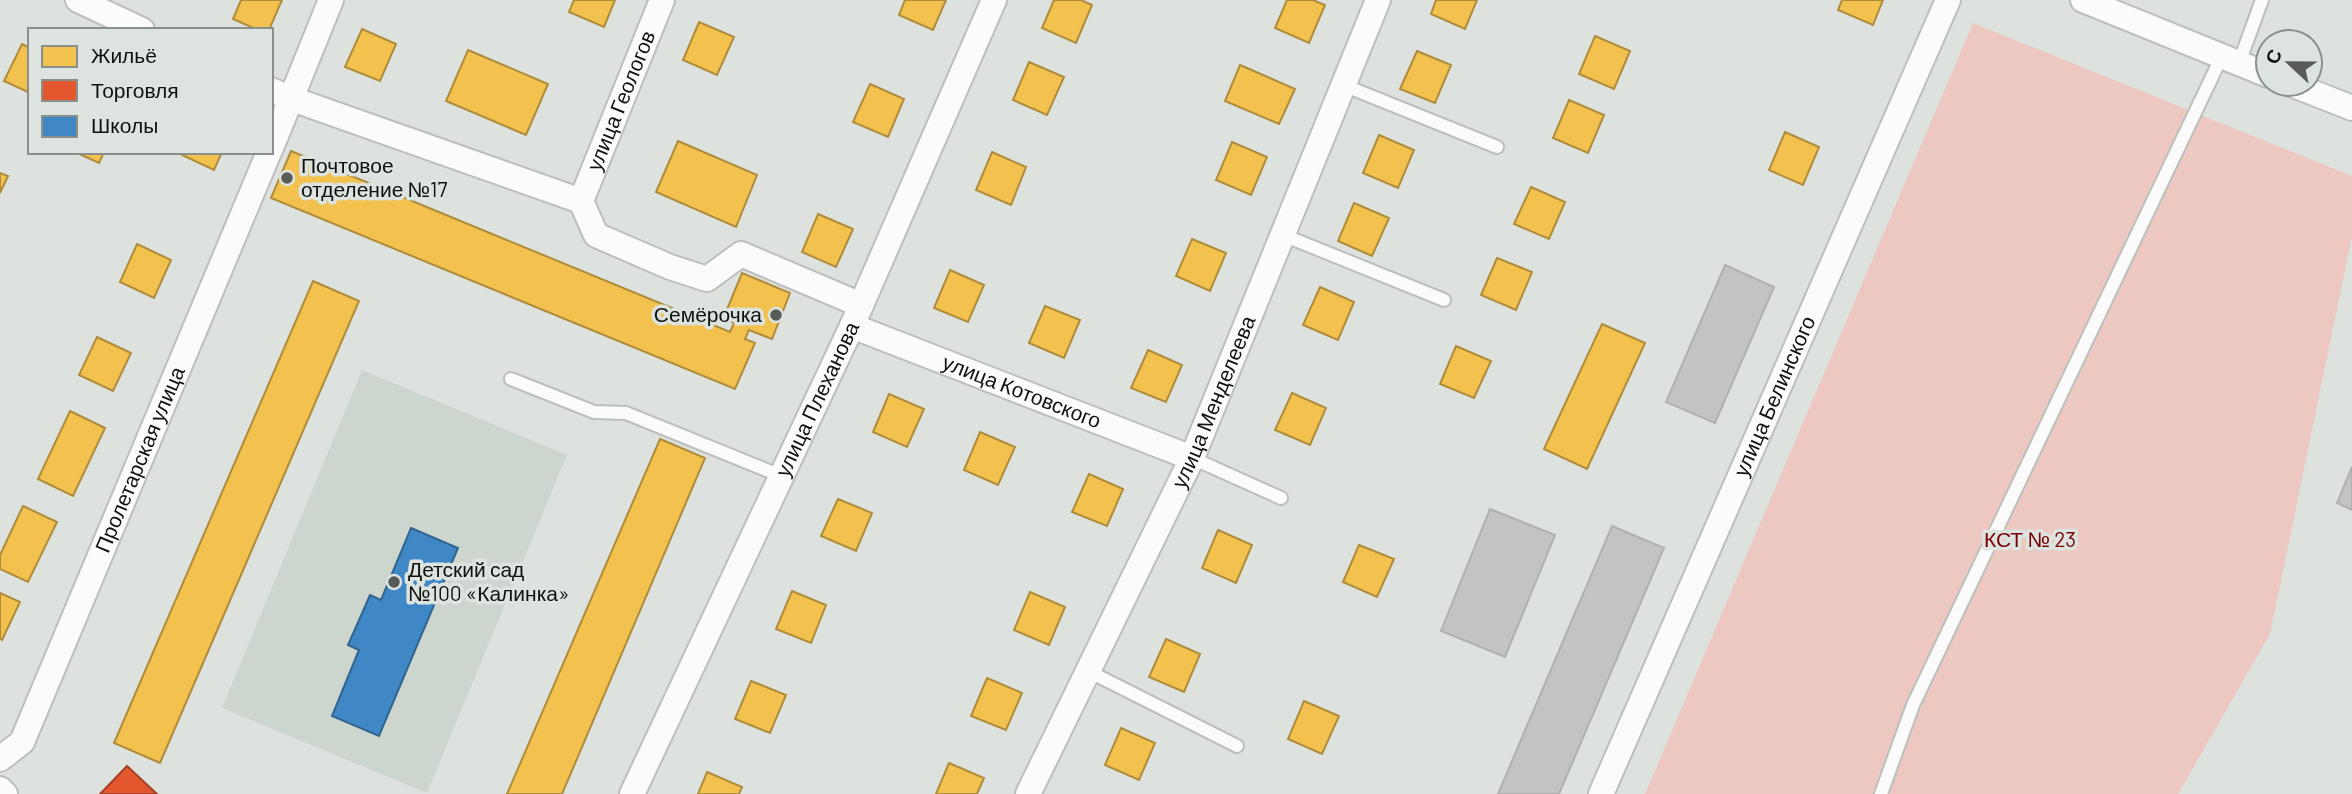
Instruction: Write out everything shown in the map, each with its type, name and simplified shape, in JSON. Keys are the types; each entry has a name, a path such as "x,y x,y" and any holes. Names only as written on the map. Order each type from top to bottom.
{"street":[{"path":"78,0 138,28"},
{"name":"Пролетарская улица","path":"273,135 281,94 331,0"},
{"name":"улица Геологов","path":"581,201 663,0"},
{"name":"улица Плеханова","path":"632,794 856,315 993,0"},
{"name":"улица Менделеева","path":"1028,794 1192,458 1378,0"},
{"name":"улица Белинского","path":"1601,794 1948,0"},
{"path":"2083,0 2254,69"},
{"path":"281,94 581,201"},
{"path":"2324,97 2352,108"},
{"name":"Пролетарская улица","path":"0,759 22,742 268,154"},
{"name":"улица Котовского","path":"581,201 596,234 670,267 707,279 741,254 856,315 1192,458"},
{"path":"0,789 5,794"}],"lane":[{"path":"1881,794 1913,705 2262,0"},
{"path":"1343,85 1497,147"},
{"path":"1283,235 1444,300"},
{"path":"511,379 594,412 626,413 781,477"},
{"path":"1192,458 1281,498"},
{"path":"1088,670 1237,746"}],"shaded area":[{"name":"Детский сад №100 «Калинка»","path":"362,370 567,455 427,793 222,708"}],"green space":[{"name":"КСТ № 23","path":"1973,23 2352,176 2352,236 2270,634 2178,794 1645,794"}],"building: Жильё":[{"path":"241,0 282,0 270,28 253,28 233,19"},
{"path":"574,0 615,0 604,27 569,12"},
{"path":"905,0 946,0 933,30 899,15"},
{"path":"1054,0 1081,0 1092,5 1076,43 1042,28"},
{"path":"1287,0 1313,0 1325,5 1309,43 1275,28"},
{"path":"1436,0 1477,0 1465,29 1431,14"},
{"path":"1842,0 1883,0 1873,25 1838,10"},
{"path":"699,22 734,37 717,75 683,60"},
{"path":"362,29 396,44 380,81 345,67"},
{"path":"1595,36 1630,51 1614,89 1579,74"},
{"path":"22,44 28,47 28,92 4,81"},
{"path":"468,50 548,84 526,135 446,101"},
{"path":"1417,51 1451,65 1435,103 1400,89"},
{"path":"1029,62 1064,77 1047,115 1013,100"},
{"path":"1240,65 1295,89 1279,124 1225,101"},
{"path":"870,84 904,99 888,137 853,122"},
{"path":"1569,100 1604,115 1588,153 1553,138"},
{"path":"1785,132 1819,147 1803,185 1769,170"},
{"path":"1379,135 1414,150 1398,188 1363,173"},
{"path":"678,141 757,175 736,227 656,192"},
{"path":"1232,142 1267,157 1251,195 1216,180"},
{"path":"291,151 730,332 734,323 723,319 742,273 790,293 772,339 749,330 745,339 755,343 735,389 271,198"},
{"path":"992,152 1026,167 1011,205 976,190"},
{"path":"79,154 103,154 99,163"},
{"path":"180,154 221,154 214,170"},
{"path":"0,173 8,176 0,193"},
{"path":"1531,187 1565,202 1549,239 1514,224"},
{"path":"1354,203 1389,218 1372,256 1338,241"},
{"path":"818,214 853,229 836,267 802,252"},
{"path":"1192,239 1226,253 1210,291 1176,276"},
{"path":"137,244 171,260 154,298 120,282"},
{"path":"1497,258 1532,272 1516,310 1481,295"},
{"path":"950,270 984,285 968,322 934,308"},
{"path":"313,281 359,301 160,763 114,743"},
{"path":"1320,287 1354,302 1338,340 1303,325"},
{"path":"1045,306 1080,320 1064,358 1029,343"},
{"path":"1602,324 1645,343 1587,469 1544,449"},
{"path":"97,337 131,353 113,391 79,375"},
{"path":"1456,346 1491,361 1474,398 1440,384"},
{"path":"1148,350 1182,365 1166,402 1131,388"},
{"path":"1292,393 1326,408 1310,445 1275,430"},
{"path":"889,394 924,409 907,447 873,432"},
{"path":"70,411 105,428 73,496 38,479"},
{"path":"980,432 1015,447 998,485 964,470"},
{"path":"660,439 705,458 562,794 507,794"},
{"path":"1089,474 1123,489 1107,526 1072,512"},
{"path":"838,499 872,513 856,551 821,536"},
{"path":"23,506 57,522 28,582 0,569 0,555"},
{"path":"1218,530 1252,545 1236,583 1202,568"},
{"path":"1359,545 1394,559 1377,597 1343,582"},
{"path":"792,591 826,605 811,643 776,629"},
{"path":"1030,592 1065,607 1049,645 1014,630"},
{"path":"0,593 20,602 2,640 0,638"},
{"path":"1166,639 1200,654 1184,692 1149,677"},
{"path":"987,678 1022,693 1006,730 971,716"},
{"path":"751,681 786,695 770,733 735,719"},
{"path":"1304,701 1339,716 1322,754 1288,739"},
{"path":"1121,728 1155,743 1139,780 1105,765"},
{"path":"949,763 984,778 977,794 936,794"},
{"path":"707,772 742,787 739,794 698,794"}],"building: Торговля":[{"path":"127,766 157,794 100,794"}],"building: Школы":[{"path":"411,528 458,548 379,736 332,716 359,650 348,645 370,595 381,600"}],"building: Прочее":[{"path":"1725,265 1774,287 1715,423 1666,402"},
{"path":"2352,467 2352,510 2337,503"},
{"path":"1490,509 1555,535 1505,657 1441,631"},
{"path":"1612,526 1664,548 1559,794 1498,794"}],"place":[{"name":"Почтовое отделение №17","path":"287,178"},
{"name":"Семёрочка","path":"776,315"},
{"name":"Детский сад №100 «Калинка»","path":"394,582"}]}
